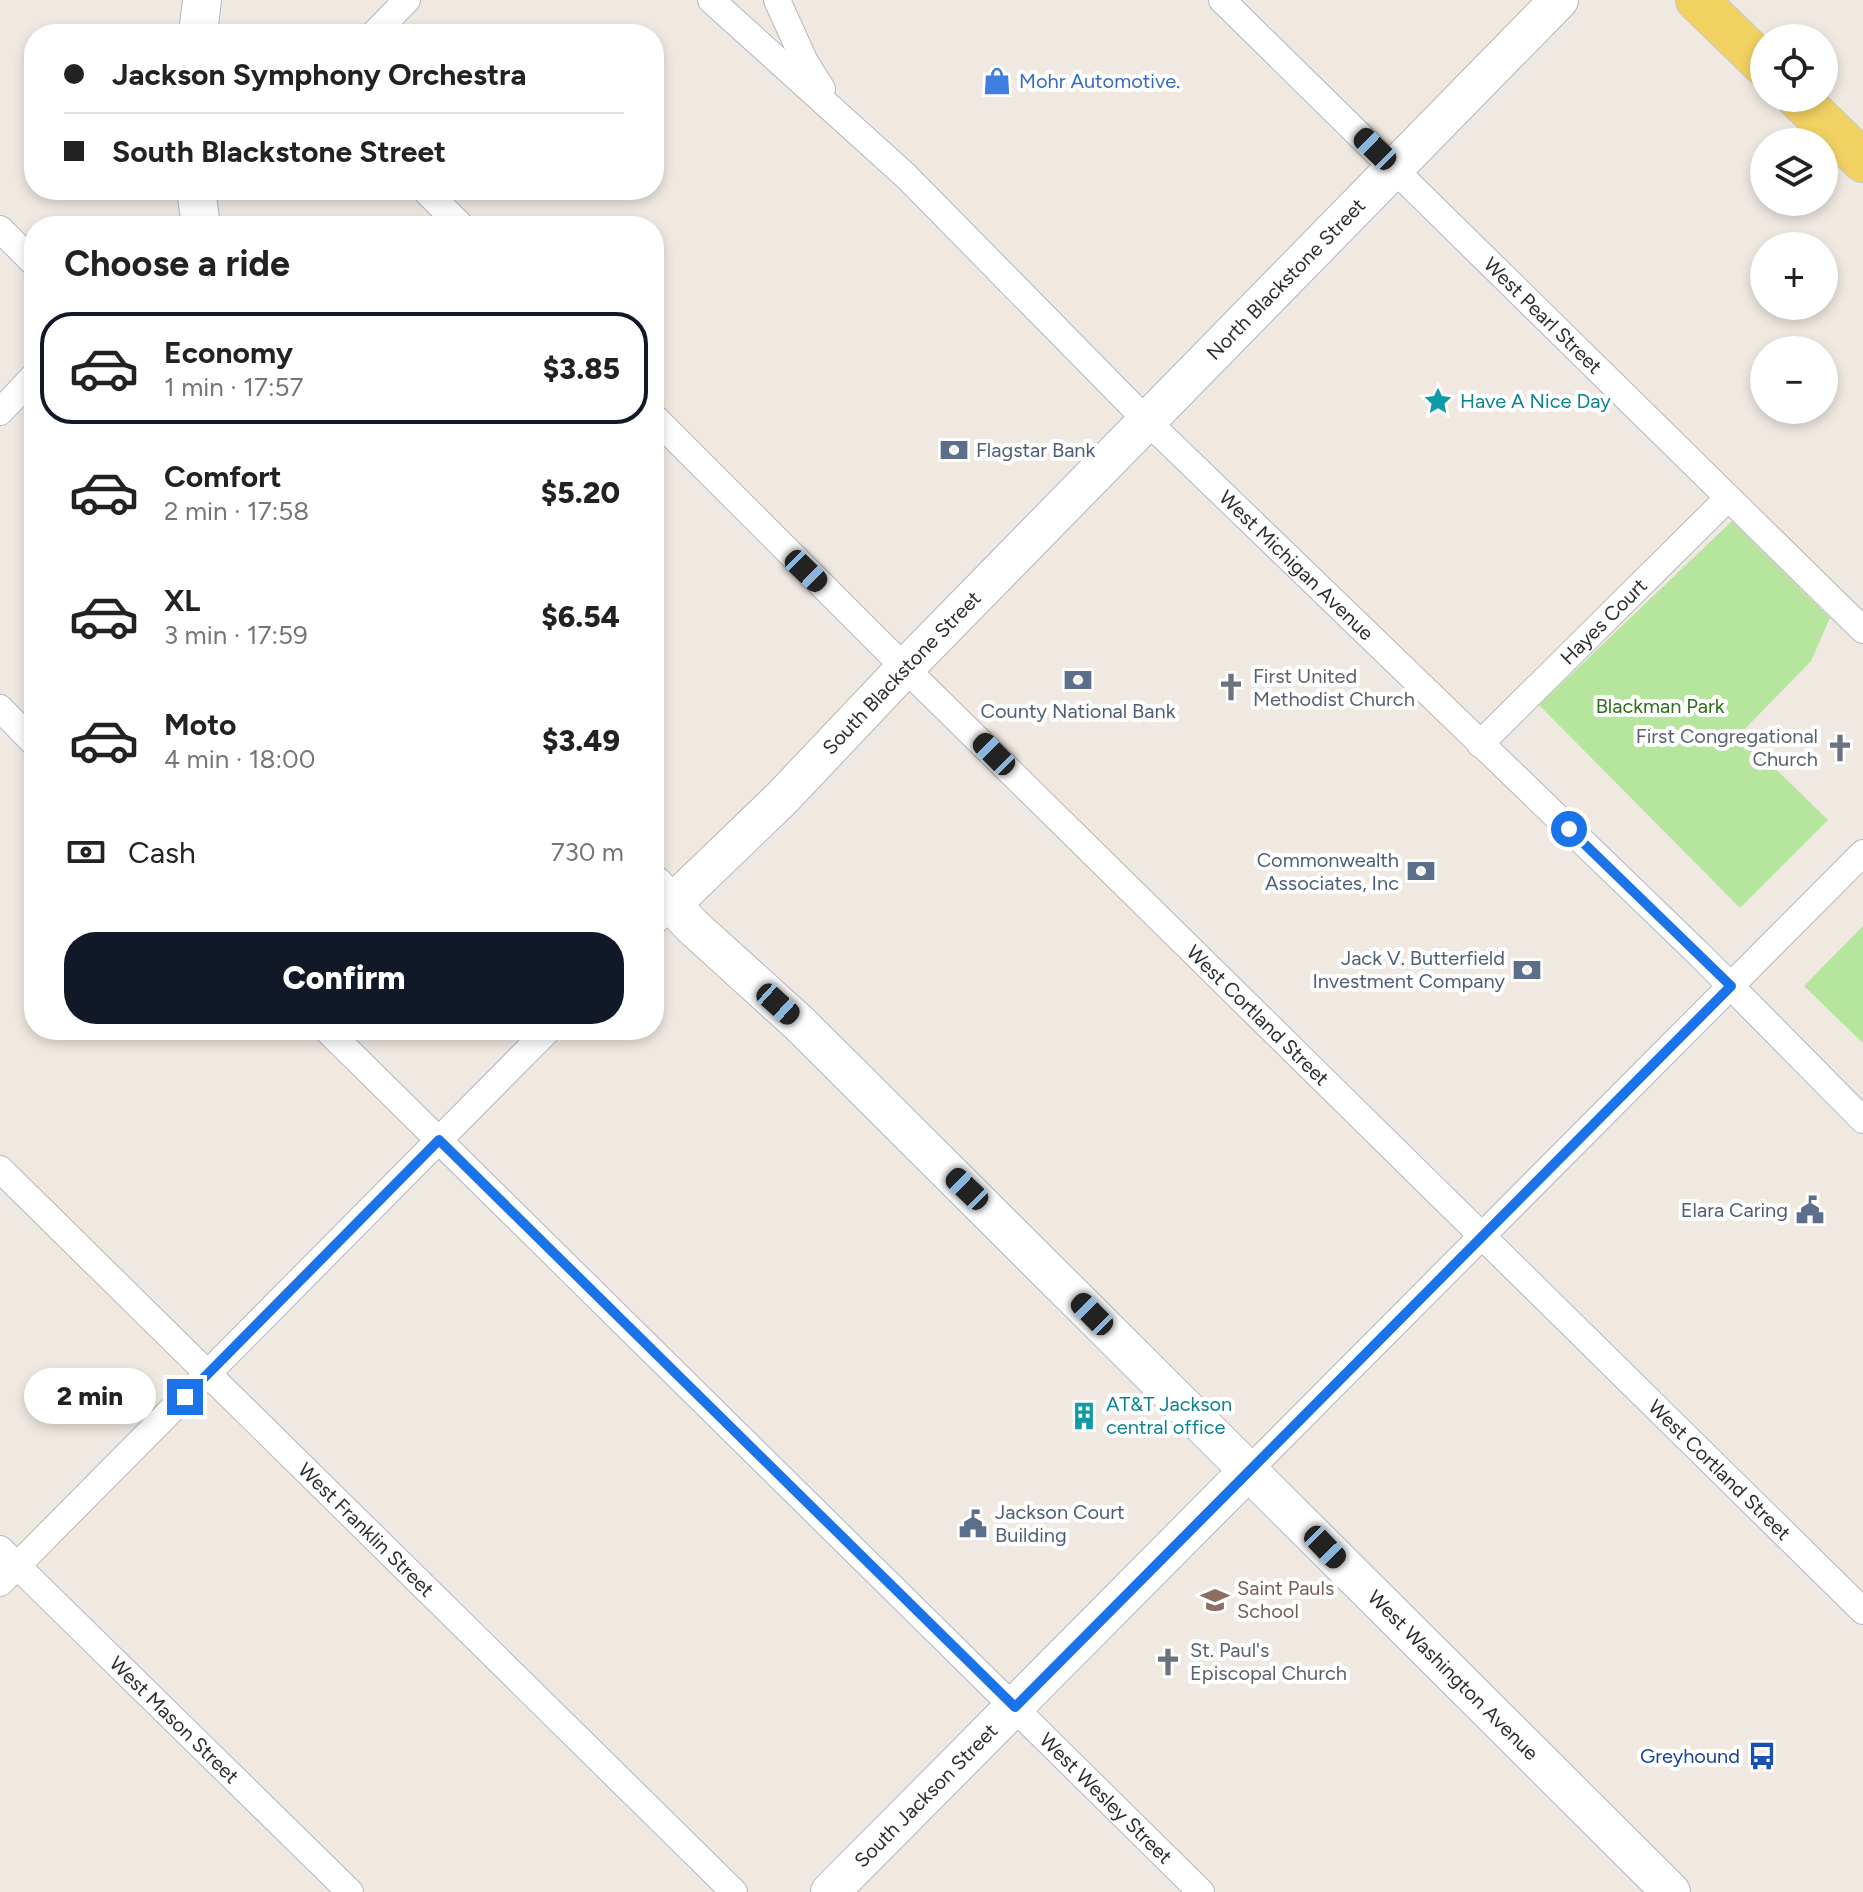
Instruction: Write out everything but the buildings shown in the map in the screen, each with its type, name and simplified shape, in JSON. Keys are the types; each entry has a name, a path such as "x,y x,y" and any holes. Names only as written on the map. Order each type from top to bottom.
{"main road":[{"path":"199,24 202,0"},
{"name":"North Blackstone Street","path":"1147,421 1396,170 1559,0"},
{"path":"1697,0 1750,51"},
{"path":"1812,112 1863,161"},
{"name":"South Blackstone Street","path":"664,901 782,798 1147,421"},
{"name":"West Washington Avenue","path":"664,907 692,926 800,1024 1671,1892"},
{"name":"South Jackson Street","path":"830,1892 1248,1471"}],"street":[{"path":"384,24 407,0"},
{"name":"West Michigan Avenue","path":"711,0 906,176 1147,421 1731,986 1863,1120"},
{"name":"West Michigan Avenue","path":"777,0 805,62 834,109"},
{"name":"West Pearl Street","path":"1222,0 1863,630"},
{"path":"435,200 451,216"},
{"path":"0,229 24,253"},
{"path":"0,412 24,387"},
{"name":"West Cortland Street","path":"664,427 1863,1611"},
{"name":"Hayes Court","path":"1480,744 1728,498"},
{"path":"0,708 24,733"},
{"name":"South Jackson Street","path":"1248,1471 1863,853"},
{"name":"West Wesley Street","path":"337,1040 1201,1892"},
{"path":"6,1566 207,1375 538,1040"},
{"name":"West Franklin Street","path":"0,1169 734,1892"},
{"name":"West Mason Street","path":"6,1566 350,1892"}],"green space":[{"name":"Blackman Park","path":"1732,521 1830,618 1811,661 1740,734 1828,820 1740,908 1539,705"},
{"path":"1863,926 1863,1043 1804,986"}],"place":[{"name":"Mohr Automotive.","path":"997,81"},
{"name":"Have A Nice Day","path":"1438,401"},
{"name":"Flagstar Bank","path":"954,450"},
{"name":"County National Bank","path":"1078,680"},
{"name":"First United Methodist Church","path":"1231,687"},
{"name":"First Congregational Church","path":"1840,748"},
{"name":"Commonwealth Associates, Inc","path":"1421,871"},
{"name":"Jack V. Butterfield Investment Company","path":"1527,970"},
{"name":"Elara Caring","path":"1810,1210"},
{"name":"AT&T Jackson central office","path":"1084,1416"},
{"name":"Jackson Court Building","path":"973,1524"},
{"name":"Saint Pauls School","path":"1215,1600"},
{"name":"St. Paul's Episcopal Church","path":"1168,1662"},
{"name":"Greyhound","path":"1762,1756"}],"route":[{"path":"185,1397 439,1140 1015,1707 1731,986 1569,829"}]}
